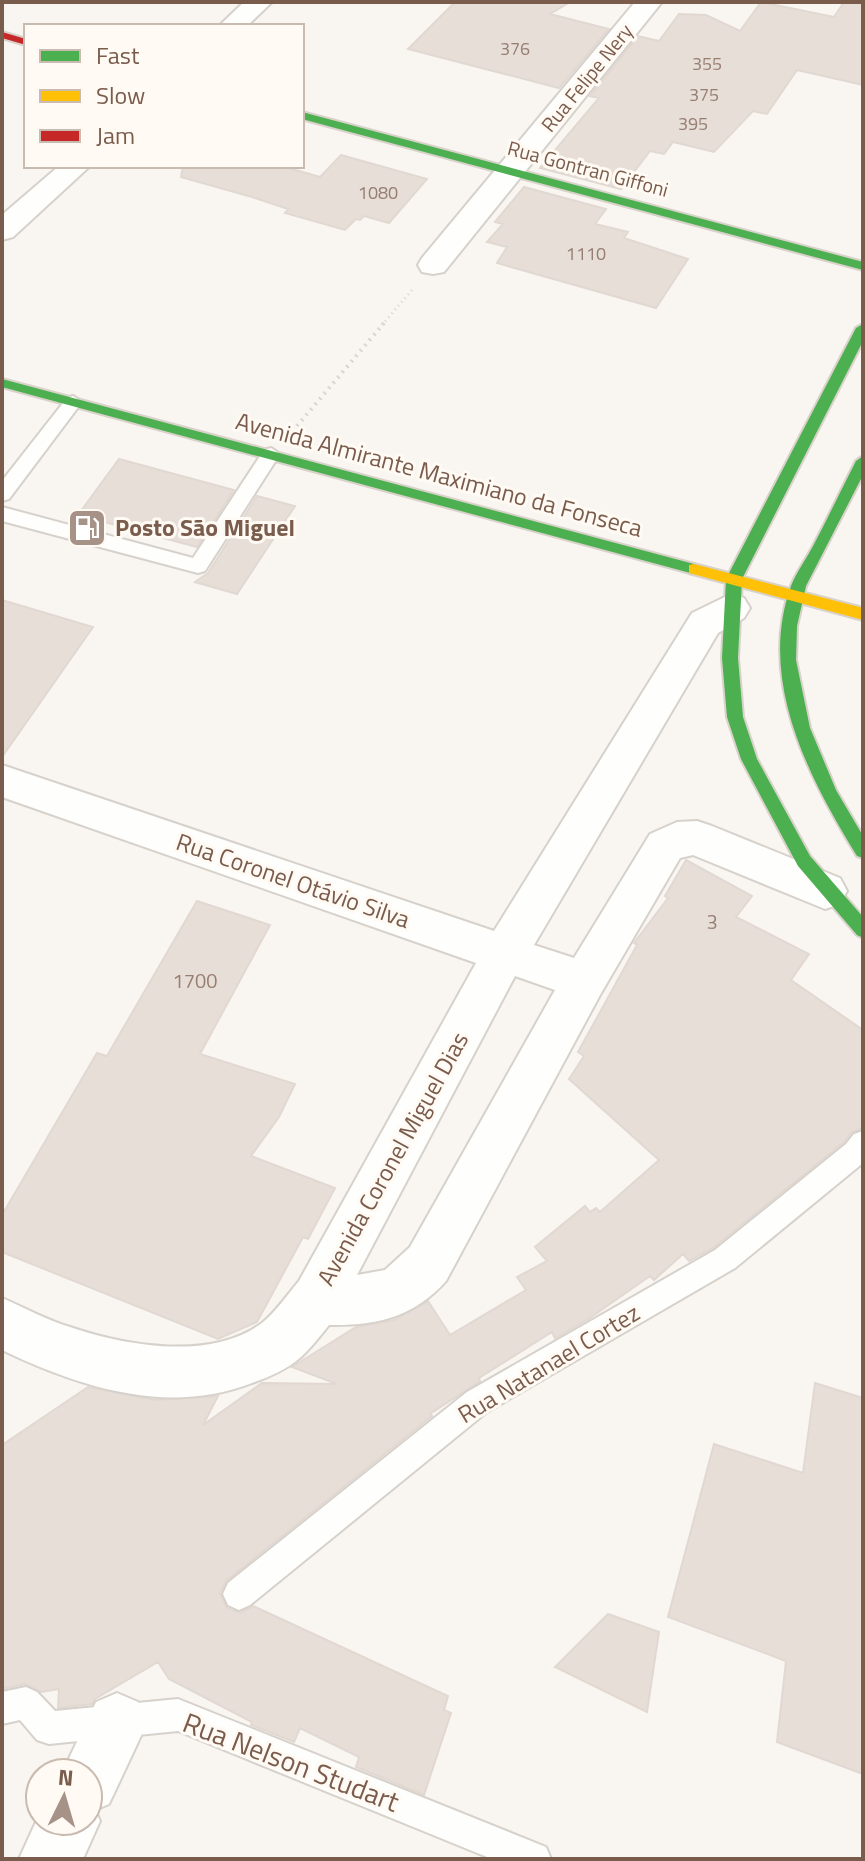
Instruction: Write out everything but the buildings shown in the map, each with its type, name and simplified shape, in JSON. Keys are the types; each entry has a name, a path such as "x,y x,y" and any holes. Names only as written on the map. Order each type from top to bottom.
{"main road":[{"path":"2,35 24,41"},
{"name":"Rua Gontran Giffoni","path":"304,116 863,266"},
{"name":"Avenida Coronel Miguel Dias","path":"863,328 732,594 730,669 741,740 782,828 825,891 863,930"},
{"name":"Avenida Almirante Maximiano da Fonseca","path":"2,383 271,454 732,594 795,596 863,614"},
{"path":"863,461 795,596 787,631 790,673 801,735 840,816 863,851"},
{"path":"829,528 852,534"}],"street":[{"path":"234,24 259,2"},
{"name":"Rua Felipe Nery","path":"433,265 649,2"},
{"path":"2,231 74,168"},
{"name":"Avenida Coronel Miguel Dias","path":"732,594 705,623 505,953 317,1299 367,1301 409,1286 428,1264 584,981 665,846 683,837 697,838 825,891"},
{"name":"Rua Coronel Otávio Silva","path":"2,781 584,981"},
{"path":"2,1324 80,1357 142,1370 191,1370 239,1363 279,1341 317,1299"},
{"path":"101,1757 117,1723"},
{"path":"50,1859 61,1837"}],"lane":[{"path":"2,494 73,402"},
{"path":"2,514 198,566 271,454"},
{"name":"Rua Natanael Cortez","path":"239,1594 477,1402 725,1259 855,1153 863,1143"},
{"name":"Rua Nelson Studart","path":"2,1708 26,1703 49,1728 178,1715 534,1859"}],"path":[{"path":"271,454 322,399 433,265"}],"traffic: fast":[{"path":"304,116 863,266"},
{"path":"863,328 734,579 730,658 735,717 749,759 804,861 863,930"},
{"path":"2,383 694,569"},
{"path":"863,461 799,586 790,626 788,660 793,694 814,760 863,851"}],"traffic: slow":[{"path":"694,569 863,614"}],"traffic: jam":[{"path":"2,35 24,41"}],"place":[{"name":"Posto São Miguel","path":"87,528"}]}
